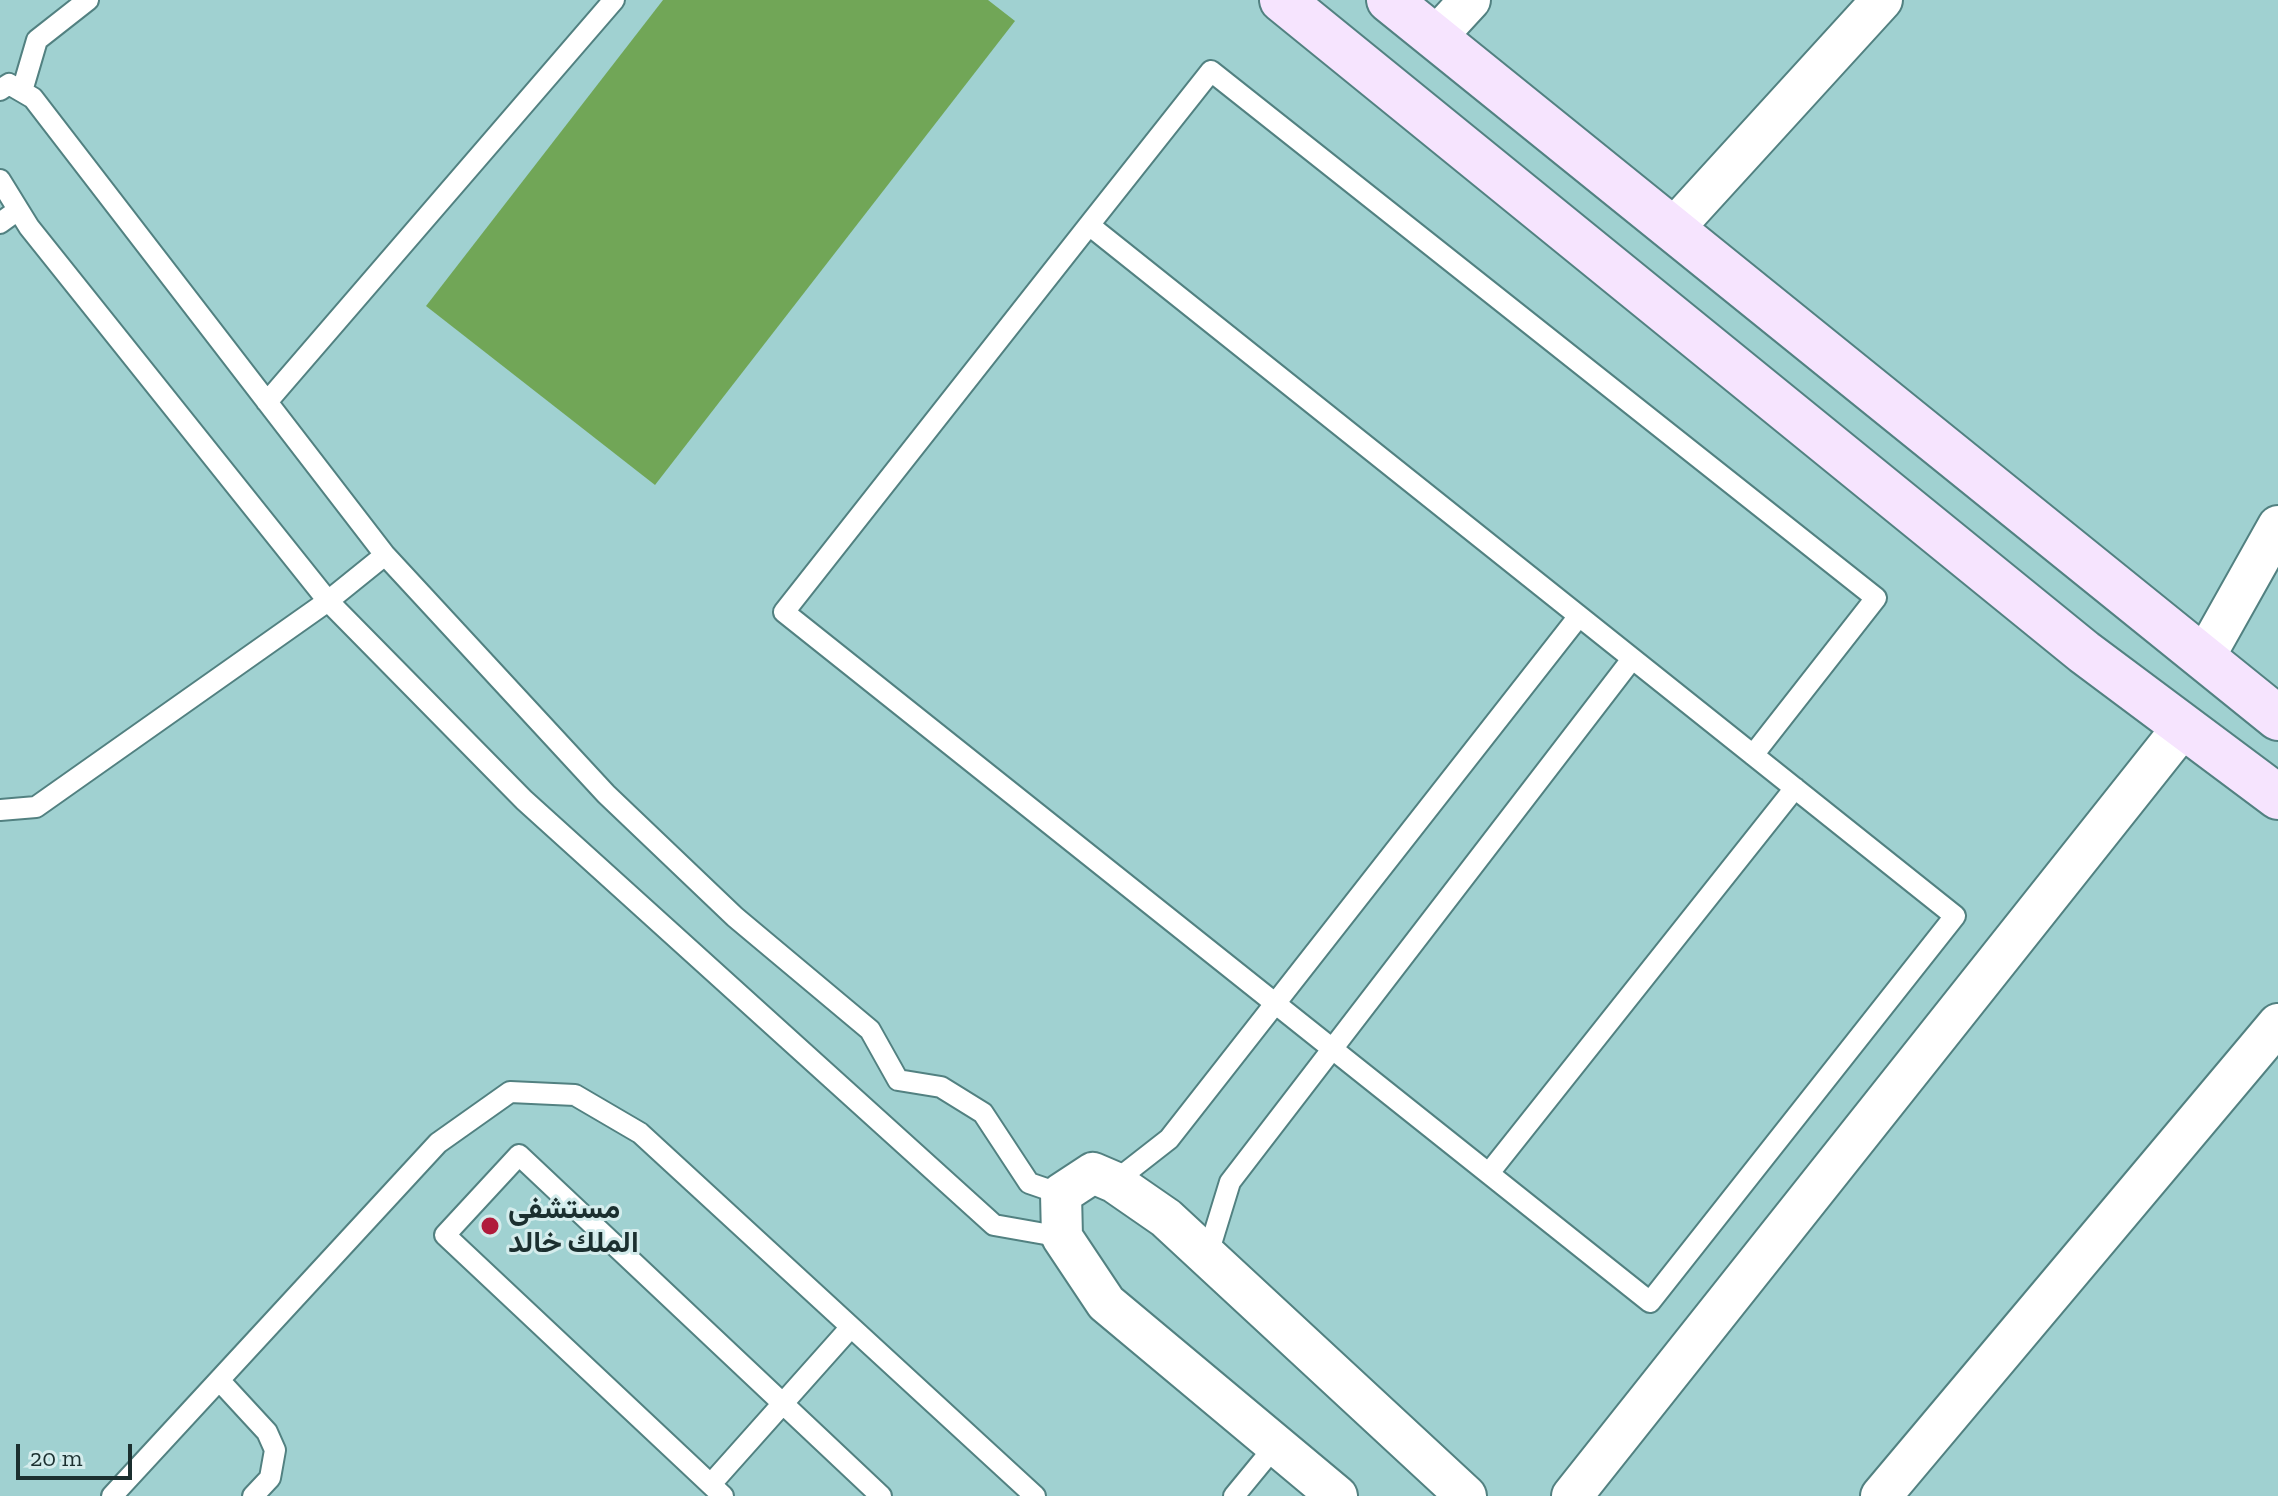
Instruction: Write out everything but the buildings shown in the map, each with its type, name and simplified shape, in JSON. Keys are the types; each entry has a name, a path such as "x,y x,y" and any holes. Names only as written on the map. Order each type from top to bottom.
{"street":[{"path":"1282,0 2084,652 2278,797"},
{"path":"1389,0 2278,718"},
{"path":"1435,38 1470,0"},
{"path":"1672,230 1882,0"},
{"path":"2205,656 2278,526"},
{"path":"1572,1496 2183,727"},
{"path":"1881,1496 2278,1024"},
{"path":"1337,1496 1106,1303 1062,1237 1061,1194 1093,1173 1114,1182 1166,1218 1466,1496"}],"lane":[{"path":"22,91 37,40 88,0"},
{"path":"267,402 614,0"},
{"path":"1089,225 1632,659 1955,916 1650,1302 784,612 1089,225 1211,71 1876,598 1753,755"},
{"path":"0,90 9,84 33,98 385,555 606,794 735,917 870,1030 898,1080 941,1087 983,1113 1029,1183 1061,1194"},
{"path":"0,180 29,227 328,601 524,800 994,1225 1062,1237"},
{"path":"0,223 18,210"},
{"path":"0,810 36,807 328,601 385,555"},
{"path":"1114,1182 1169,1139 1579,616"},
{"path":"1207,1257 1230,1182 1632,659"},
{"path":"1489,1173 1795,788"},
{"path":"112,1496 438,1143 510,1092 575,1095 640,1133 1035,1496"},
{"path":"851,1327 783,1404 717,1490 445,1235 519,1155 783,1404 881,1496"},
{"path":"219,1380 267,1432 275,1450 270,1478 253,1496"},
{"path":"1234,1496 1276,1445"}],"green space":[{"path":"663,0 988,0 1015,21 655,485 426,306"}],"place":[{"name":"مستشفى الملك خالد","path":"490,1226"}]}
